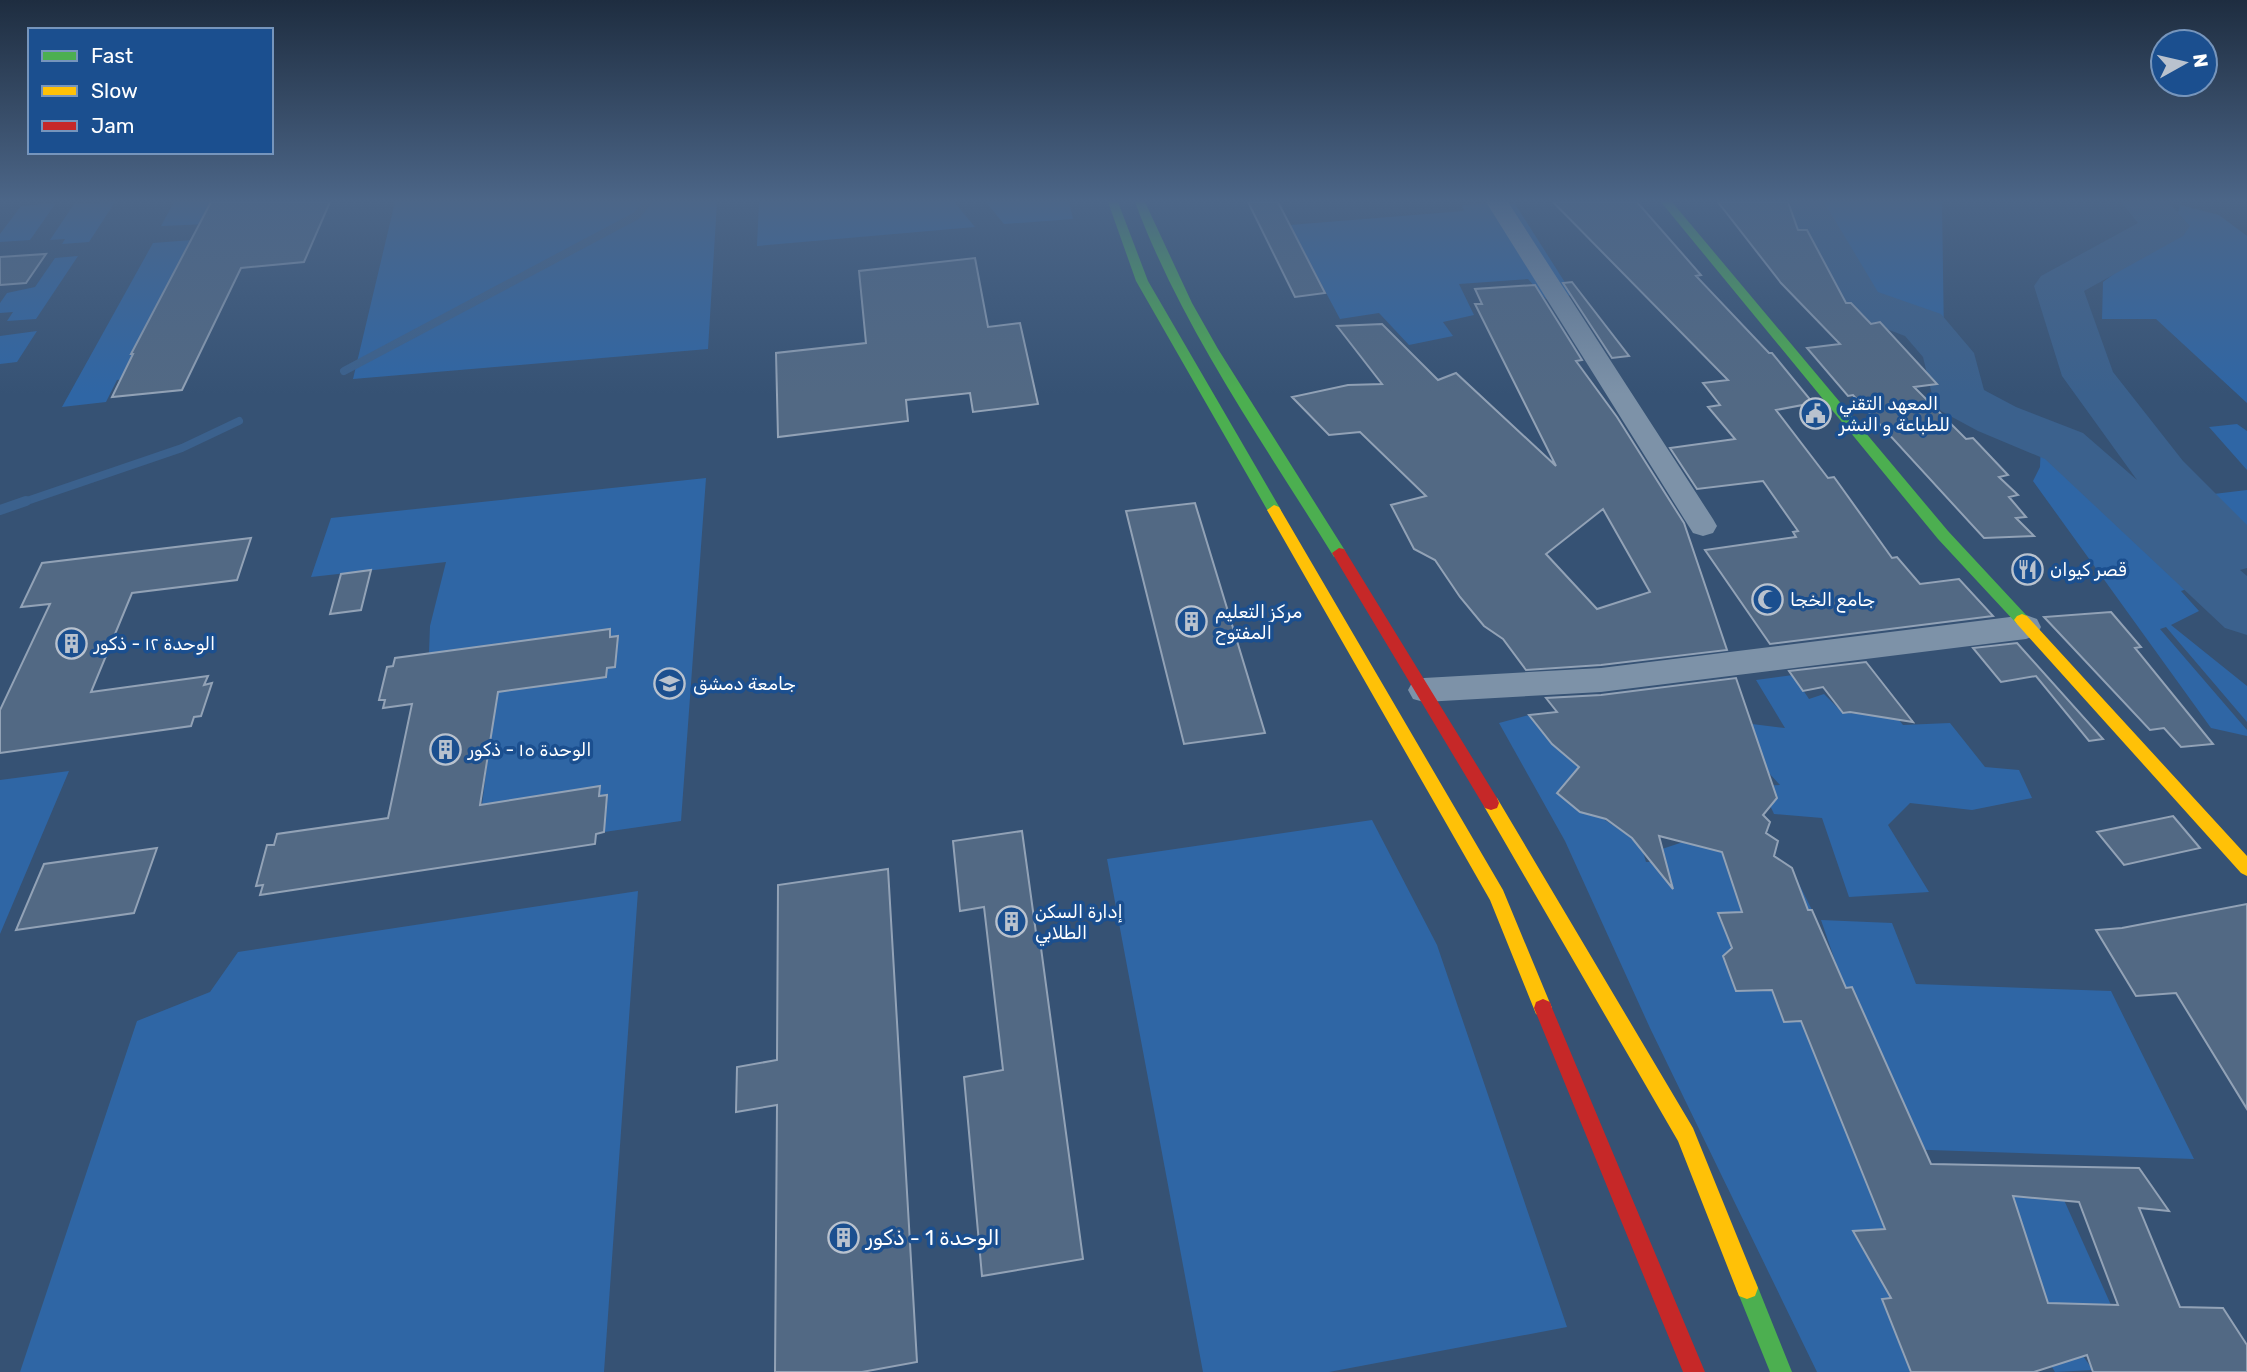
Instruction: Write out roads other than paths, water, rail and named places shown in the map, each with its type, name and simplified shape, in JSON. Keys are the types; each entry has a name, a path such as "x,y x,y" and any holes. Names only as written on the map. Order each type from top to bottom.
{"main road":[{"path":"1137,266 1142,281 1497,896 1694,1372"},
{"path":"1169,266 1212,349 1424,690 1686,1135 1781,1372"},
{"path":"1719,266 1943,535 2186,798 2247,868"}],"street":[{"path":"1538,266 1703,526"},
{"path":"1424,690 1601,680 1678,672 2026,627"}],"waterway":[{"path":"344,371 542,266"},
{"path":"1838,266 1859,302 1923,325 1948,353 1960,399 1997,419 2064,446 2247,612"},
{"path":"2094,266 2058,286 2088,376 2163,475 2236,550"},
{"path":"21,503 182,448 239,421"},
{"path":"0,510 26,501"}],"place":[{"name":"المعهد التقني للطباعة و النشر","path":"1816,414"},
{"name":"قصر كيوان","path":"2027,570"},
{"name":"جامع الخجا","path":"1767,600"},
{"name":"مركز التعليم المفتوح","path":"1192,622"},
{"name":"الوحدة ١٢ - ذكور","path":"71,644"},
{"name":"جامعة دمشق","path":"670,684"},
{"name":"الوحدة ١٥ - ذكور","path":"445,750"},
{"name":"إدارة السكن الطلابي","path":"1012,922"},
{"name":"الوحدة 1 - ذكور","path":"843,1237"}]}
